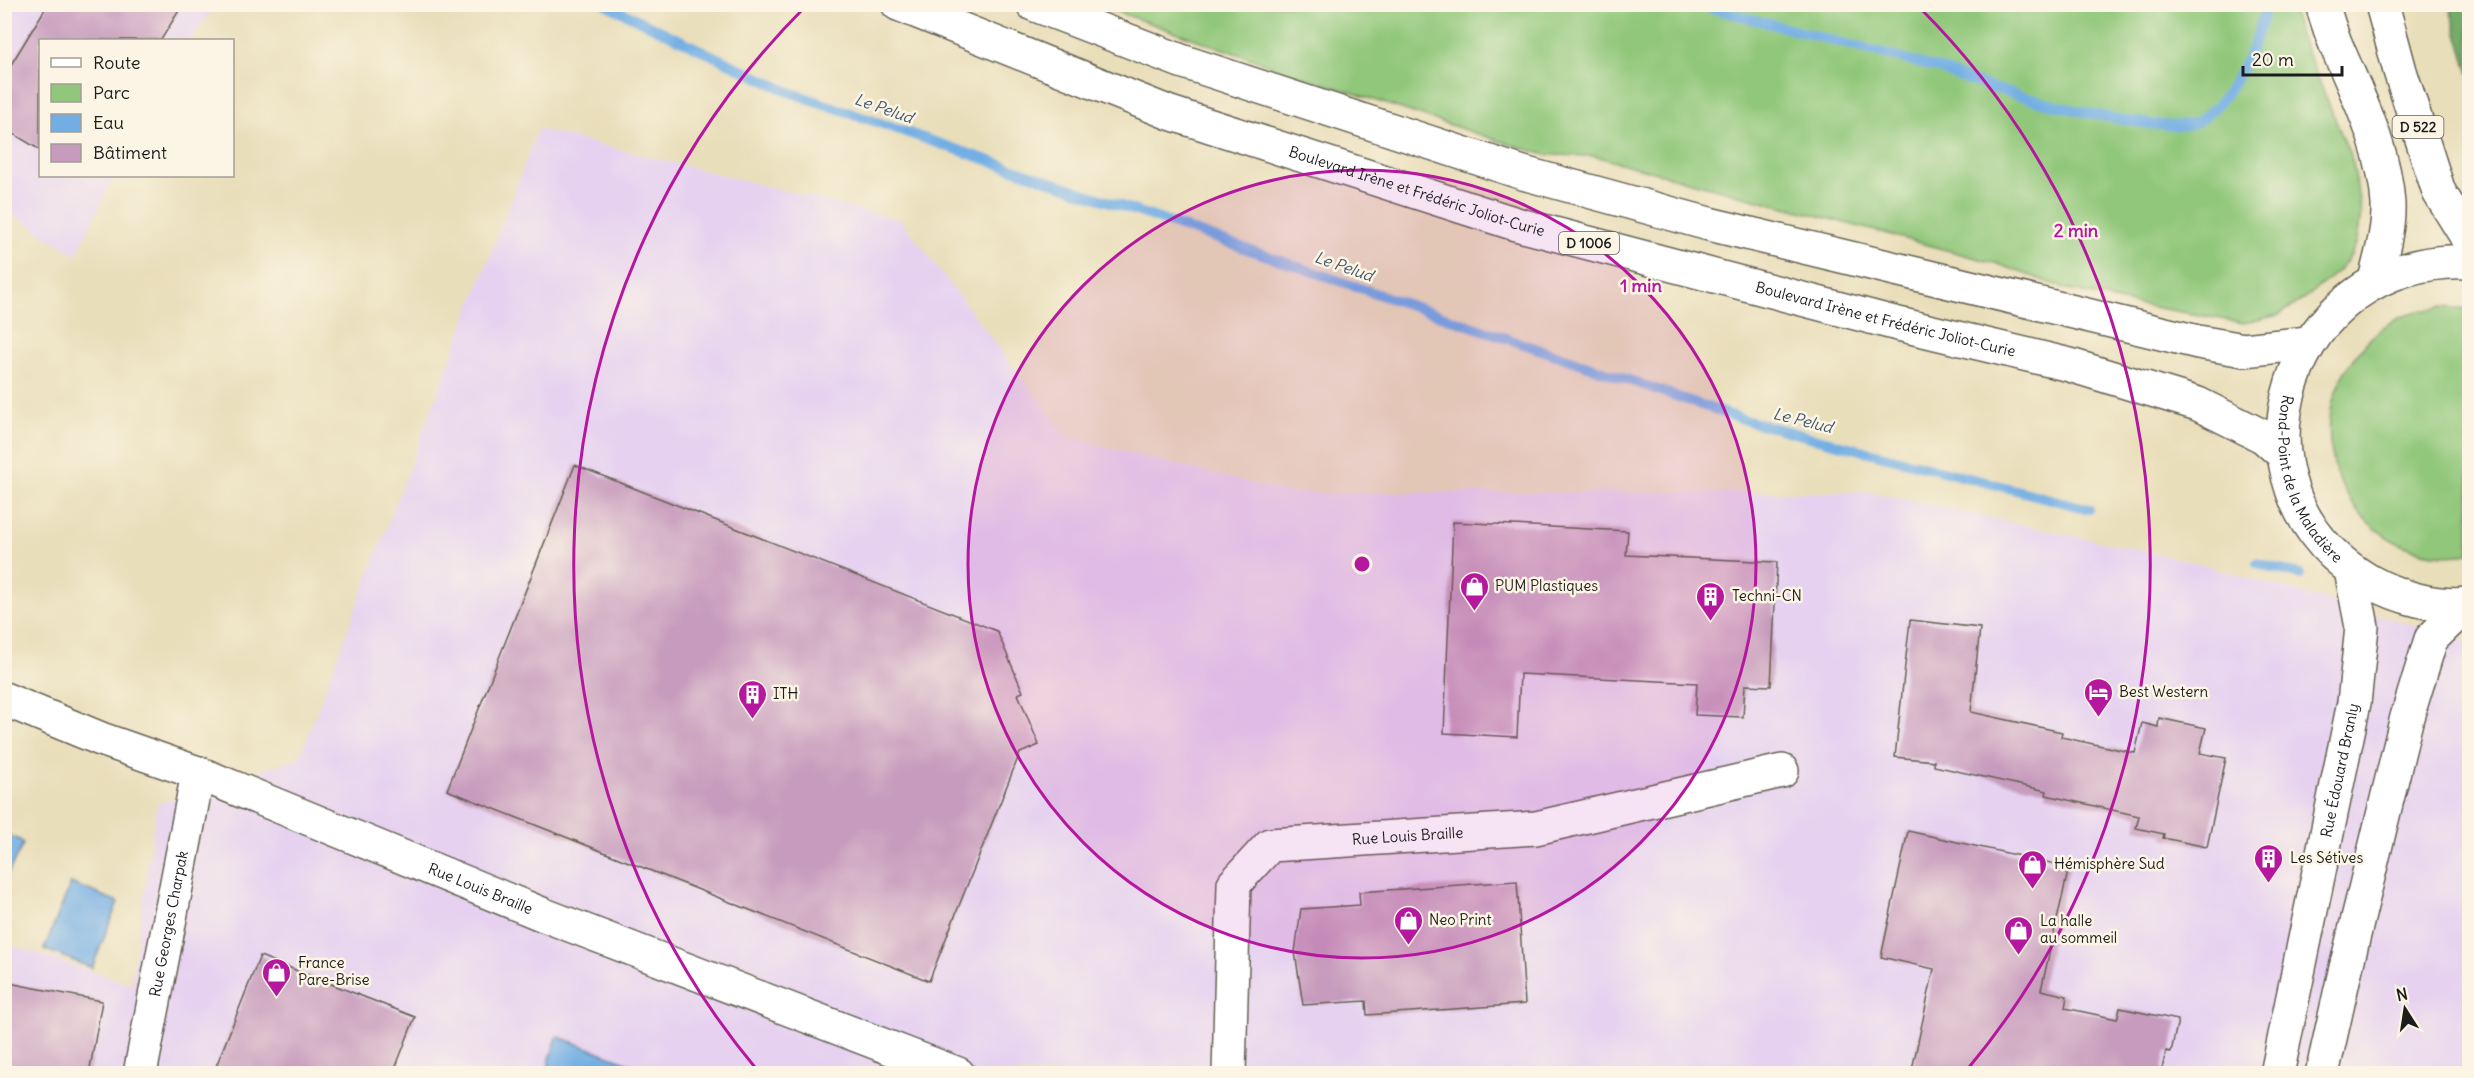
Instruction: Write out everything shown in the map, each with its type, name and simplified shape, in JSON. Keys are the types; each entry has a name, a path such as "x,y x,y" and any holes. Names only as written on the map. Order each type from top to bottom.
{"main road":[{"name":"Boulevard Irène et Frédéric Joliot-Curie","path":"898,4 1170,113 1516,224 1890,322 2070,365 2198,404 2264,437 2284,455"},
{"path":"1033,4 1181,61 1457,151 1523,172 1709,224 2198,342 2244,350 2308,343"},
{"name":"D 522","path":"2322,4 2338,50 2365,109 2379,156 2388,204 2383,250 2375,280"},
{"name":"D 522","path":"2382,4 2400,71 2439,192 2469,242"},
{"name":"Rond-Point de la Maladière","path":"2468,604 2425,602 2386,590 2351,570 2319,538 2296,499 2284,455 2284,416 2292,378 2308,343 2337,307 2375,280 2409,266 2445,260 2469,261"},
{"name":"Rue Édouard Branly","path":"2277,1074 2354,703 2362,627 2351,570"},
{"path":"2322,1074 2383,811 2417,684 2431,639 2468,604"},
{"name":"Rue Louis Braille","path":"4,699 101,739 198,773 544,915 958,1074"},
{"name":"Rue Louis Braille","path":"1229,1074 1234,884 1270,845 1536,828 1782,771"},
{"name":"Rue Georges Charpak","path":"141,1074 198,773"}],"shaded area":[{"path":"4,5 215,5 192,39 39,39 39,177 114,177 76,255 5,210"},
{"path":"538,129 901,220 1067,437 1288,493 1870,492 2189,561 2469,641 2469,1073 5,1073 4,943 131,984 157,804 299,758"}],"green space":[{"path":"1098,5 2291,5 2300,35 2353,162 2361,214 2357,241 2350,257 2338,271 2308,296 2279,315 2244,323 2118,301 2064,288 1995,263 1594,156 1546,155 1292,73"},
{"path":"2449,5 2469,5 2469,74"},
{"path":"2441,307 2470,309 2469,553 2431,553 2397,543 2369,522 2347,495 2334,463 2330,429 2336,393 2353,359 2363,347 2374,335 2394,320"}],"water":[{"path":"5,834 20,840 23,844 5,880"},
{"path":"71,883 118,902 92,968 44,949"},
{"path":"557,1037 559,1037 655,1073 548,1073"}],"building":[{"path":"48,4 183,4 162,39 39,39 39,149 4,128 4,76"},
{"name":"ITH","path":"575,465 997,631 1023,692 1018,694 1039,745 1020,753 929,981 447,790"},
{"path":"1453,522 1628,531 1626,555 1777,562 1771,686 1745,685 1743,717 1695,715 1697,683 1520,674 1517,737 1444,733"},
{"path":"1910,620 1980,628 1971,712 2062,732 2061,737 2135,753 2142,723 2158,727 2159,718 2206,728 2200,753 2226,758 2207,847 2163,838 2164,834 2136,828 2139,816 2046,795 2047,791 1934,766 1934,761 1895,757"},
{"path":"1908,831 2069,867 2041,990 2067,996 2065,1008 2117,1019 2120,1008 2178,1020 2171,1052 2166,1051 2161,1074 1911,1074 1934,969 1881,957"},
{"name":"Neo Print","path":"1517,881 1525,1004 1367,1015 1366,1001 1303,1005 1295,952 1301,909 1360,905 1359,892"},
{"path":"260,956 415,1017 393,1074 213,1074"},
{"path":"4,982 102,1001 89,1074 4,1074"}],"waterway":[{"name":"Le Pelud","path":"605,4 789,92 1748,421 2089,509"},
{"name":"Le Pelud","path":"1695,4 1941,69 2028,98 2108,117 2174,125 2194,123 2206,115 2230,88 2250,53 2266,4"},
{"path":"2257,563 2300,575"}],"place":[{"name":"PUM Plastiques","path":"1474,612"},
{"name":"Techni-CN","path":"1711,622"},
{"name":"Best Western","path":"2098,718"},
{"name":"ITH","path":"752,720"},
{"name":"Les Sétives","path":"2269,884"},
{"name":"Hémisphère Sud","path":"2033,890"},
{"name":"Neo Print","path":"1408,946"},
{"name":"La halle au sommeil","path":"2019,956"},
{"name":"France Pare-Brise","path":"277,998"}]}
